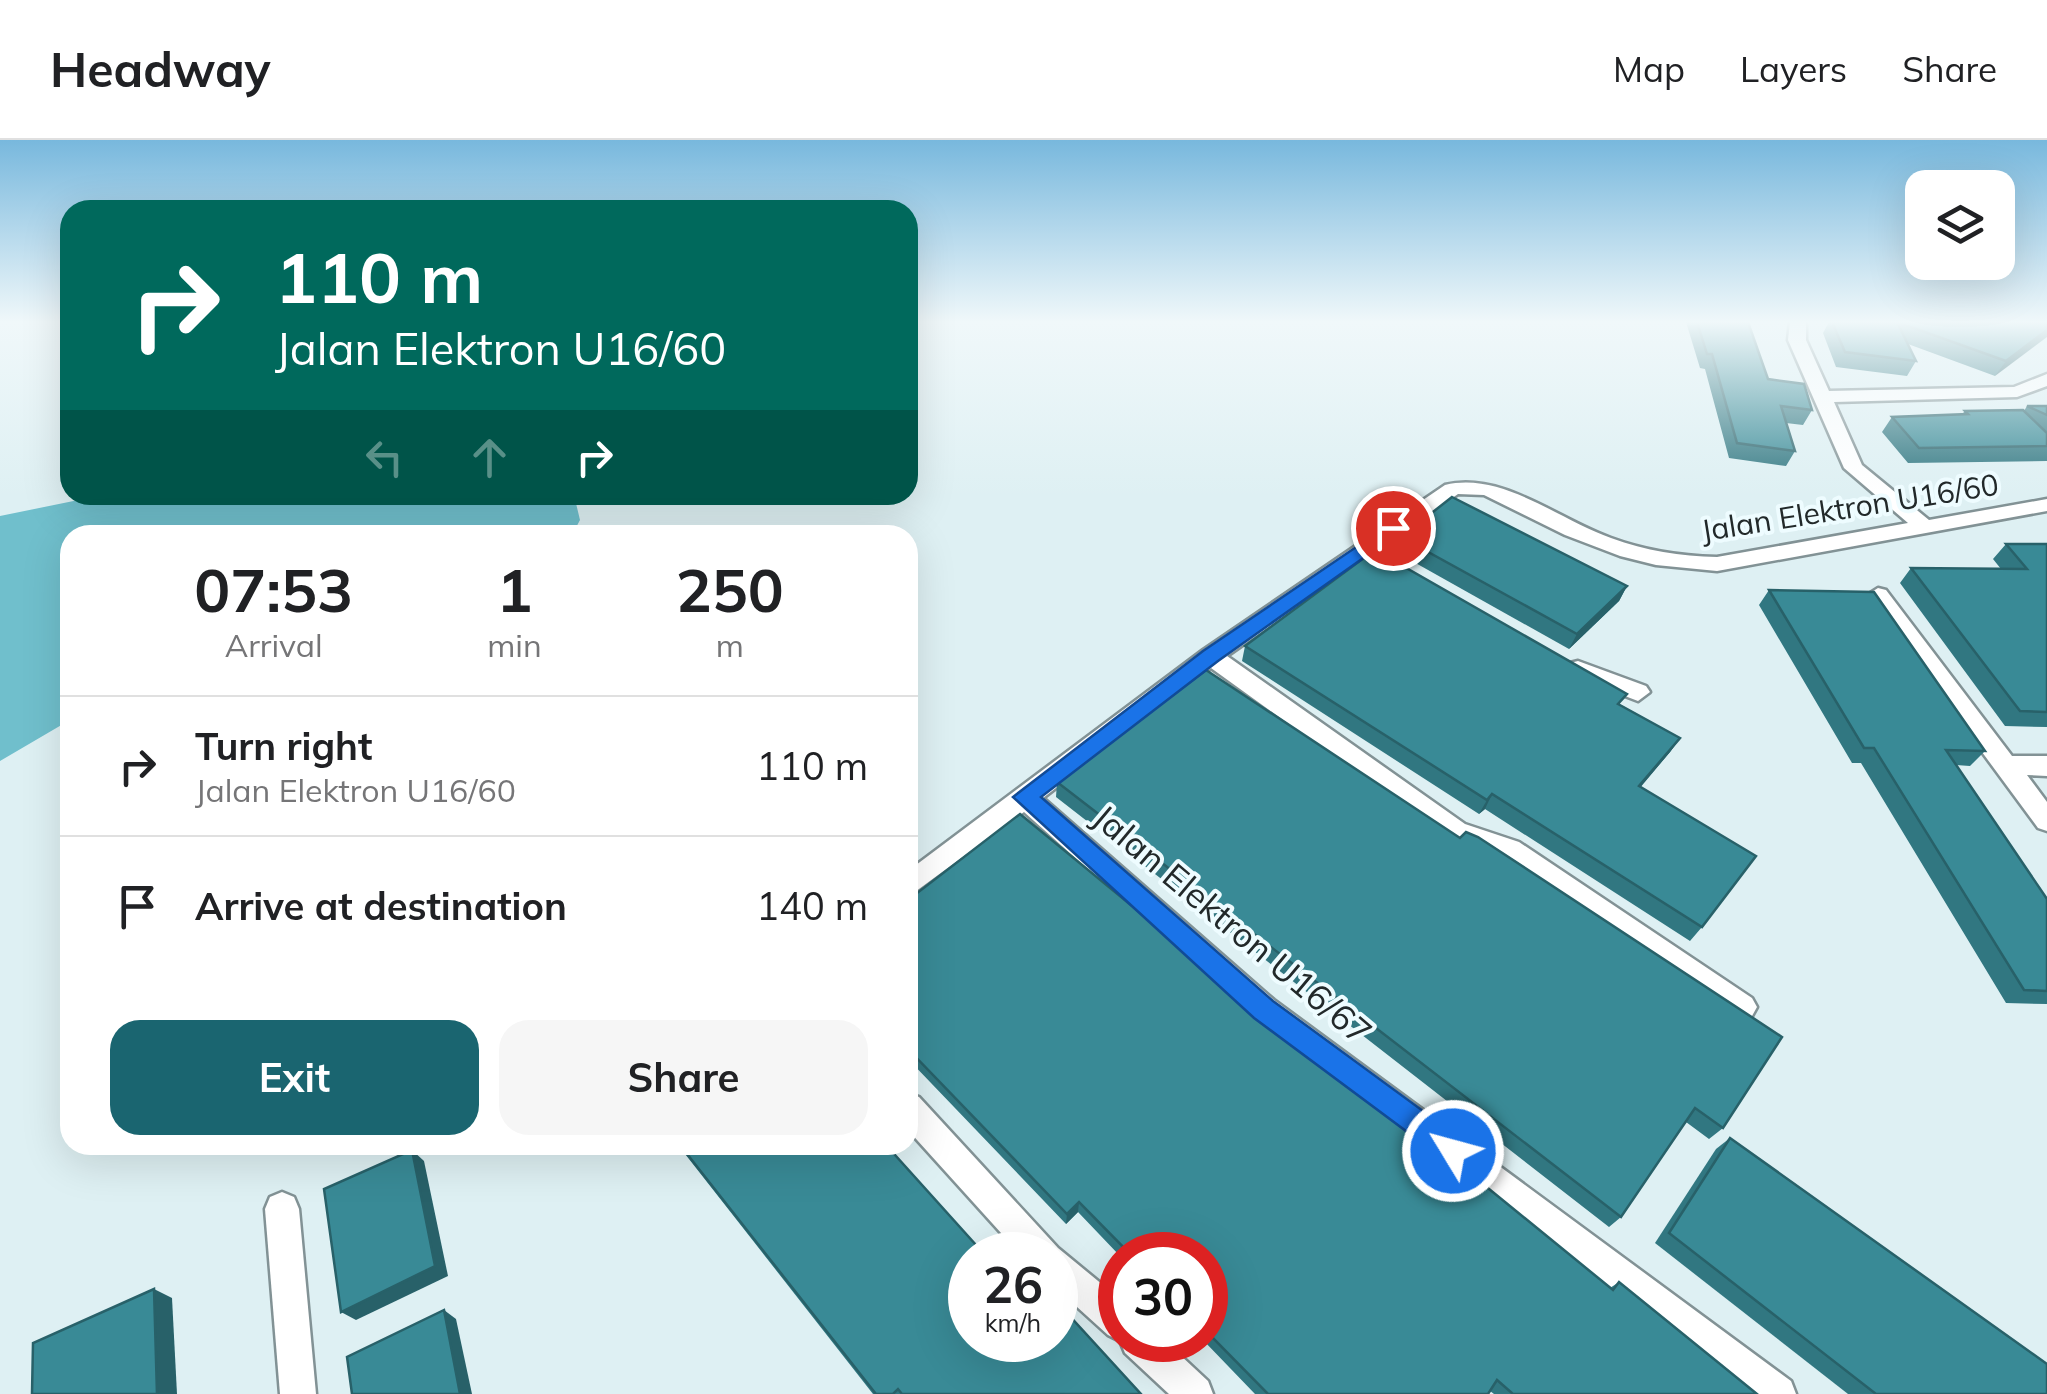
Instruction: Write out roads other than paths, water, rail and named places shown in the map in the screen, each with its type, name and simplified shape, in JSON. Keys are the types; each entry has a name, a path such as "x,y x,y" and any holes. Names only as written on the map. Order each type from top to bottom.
{"street":[{"path":"1817,381 1854,468 1925,528"},
{"path":"1825,397 2017,392 2043,381"},
{"name":"Jalan Elektron U16/60","path":"918,878 1211,656 1452,489 1472,486 1606,548 1686,564 1716,564 2047,505"},
{"path":"1364,548 1396,566"},
{"path":"1878,595 2047,821"},
{"path":"1211,656 1456,830 1510,850 1742,1007"},
{"path":"1560,659 1592,678 1638,692"},
{"path":"2006,765 2047,766"},
{"name":"Jalan Elektron U16/67","path":"1025,797 1264,1009 1778,1394"},
{"path":"918,1119 1023,1232"},
{"path":"282,1209 298,1394"},
{"path":"1078,1285 1098,1303"},
{"path":"1161,1362 1195,1394"}],"water":[{"path":"60,504 576,505 580,520 577,525 60,525 60,726 0,761 0,516"}]}
